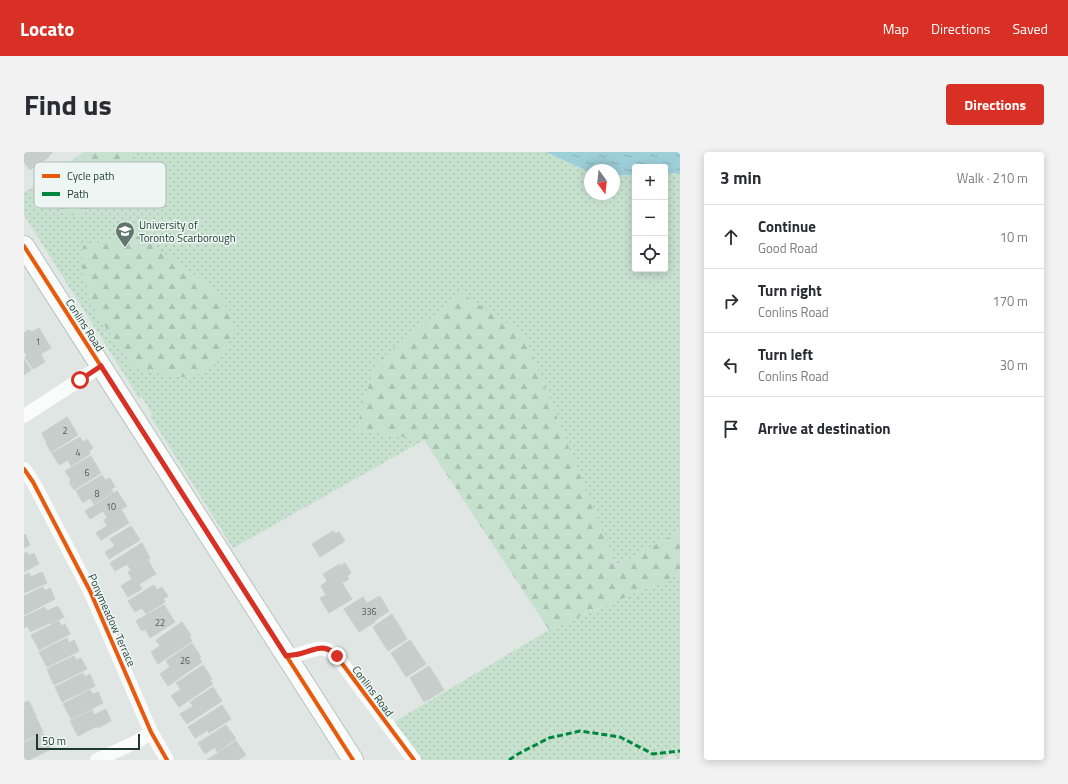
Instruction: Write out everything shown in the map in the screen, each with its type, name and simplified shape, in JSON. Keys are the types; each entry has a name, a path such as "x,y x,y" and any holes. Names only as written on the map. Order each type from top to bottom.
{"street":[{"name":"Conlins Road","path":"24,246 354,760"},
{"path":"24,416 101,366"},
{"name":"Ponymeadow Terrace","path":"24,469 33,482 90,591 151,732 168,760"},
{"name":"Conlins Road","path":"286,656 298,655 316,648 329,650 335,654 414,760"},
{"path":"97,760 138,741 151,732"}],"green space":[{"path":"84,152 132,152 127,162 70,162"},
{"path":"132,152 546,152 584,169 584,200 620,200 620,175 632,175 632,272 668,272 668,173 680,174 680,531 616,566 524,334 356,430 424,440 233,548 150,416 152,414 142,397 139,398 24,215 24,193 34,186 34,208 60,208 65,216 77,208 166,208 166,162 127,162"},
{"path":"60,208 92,208 87,213 65,216"},
{"path":"136,234 203,281 229,309 235,332 215,366 189,378 134,369 92,307 82,273 83,246"},
{"path":"461,293 524,334 616,566 680,531 680,574 549,630 424,440 356,430 375,364"},
{"path":"680,574 680,760 678,760 673,753 660,760 422,760 394,722 549,630"}],"water":[{"path":"546,152 680,152 680,174 668,173 668,164 632,164 632,175 620,175 620,164 584,164 583,169"}],"building":[{"path":"24,152 52,152 49,157 42,162 34,162 34,167 30,170 24,162"},
{"path":"39,328 51,348 41,354 45,362 33,369 25,357 27,356 24,351 24,333 28,330 32,332"},
{"path":"24,359 31,370 24,375"},
{"path":"67,417 78,435 51,452 42,433"},
{"path":"80,437 83,442 87,439 93,448 89,451 90,454 71,466 68,460 59,465 52,453"},
{"path":"91,456 101,473 74,490 69,482 71,480 65,471"},
{"path":"102,475 105,480 110,478 115,487 111,489 113,492 94,504 90,498 83,503 76,491"},
{"path":"117,491 127,506 107,518 103,511 90,519 85,511"},
{"path":"121,509 129,523 101,540 96,533 107,526 104,520"},
{"path":"131,526 140,540 109,559 105,552 115,546 110,539"},
{"path":"333,531 336,534 339,532 345,541 320,557 312,544"},
{"path":"25,534 30,545 24,548 24,535"},
{"path":"142,543 150,558 131,570 127,564 115,571 110,563"},
{"path":"27,552 29,556 34,553 39,564 24,572 24,554"},
{"path":"148,560 156,574 139,584 142,589 128,597 121,586 132,579 128,572"},
{"path":"345,563 351,573 347,576 349,579 342,583 352,599 329,613 320,598 326,595 321,586 327,581 323,574 340,564 341,566"},
{"path":"42,572 47,583 24,593 24,575 29,573 31,577"},
{"path":"154,585 157,590 162,587 168,596 163,599 165,602 146,614 142,608 135,612 128,601"},
{"path":"43,587 45,591 50,588 55,599 24,615 24,596"},
{"path":"380,596 389,611 359,632 344,609 363,597 367,603"},
{"path":"164,605 175,622 150,638 145,629 142,631 136,621"},
{"path":"58,606 64,617 30,632 28,626 24,628 24,617 45,607 47,611"},
{"path":"392,614 407,639 388,651 373,627"},
{"path":"59,621 61,626 65,624 70,634 39,650 31,635"},
{"path":"182,622 191,635 189,636 192,641 158,664 151,652 160,646 156,640"},
{"path":"67,638 69,643 74,640 79,651 47,667 39,652"},
{"path":"410,640 426,664 406,677 391,653"},
{"path":"192,643 201,657 199,658 202,662 168,686 160,674 170,667 166,661"},
{"path":"74,656 76,660 81,658 87,669 54,685 47,669"},
{"path":"203,665 212,679 210,680 213,684 179,707 171,696 181,689 176,683"},
{"path":"429,666 444,690 424,702 410,678"},
{"path":"83,673 85,677 90,674 95,686 62,702 55,687"},
{"path":"213,687 222,701 187,724 180,714 193,706 190,702"},
{"path":"90,690 93,694 98,692 103,703 71,719 63,704"},
{"path":"29,701 36,716 24,722 24,703"},
{"path":"222,705 231,719 209,733 208,730 195,738 188,727"},
{"path":"106,709 111,721 98,728 97,726 78,736 70,721 92,710 94,715"},
{"path":"36,717 43,732 24,741 24,723"},
{"path":"226,725 236,739 217,752 215,747 205,754 198,743"},
{"path":"43,733 51,749 29,760 24,760 24,743"},
{"path":"236,741 246,755 238,760 207,760"}],"marked path":[{"path":"509,760 549,738 580,731 620,737 653,754 680,751"}],"cycle path":[{"path":"24,246 353,760"},
{"path":"24,469 33,482 90,591 151,732 167,760"},
{"path":"286,656 321,648 335,654 414,760"}],"place":[{"name":"University of Toronto Scarborough","path":"125,248"}],"route":[{"path":"80,380 101,366 286,656 298,655 316,648 324,648 337,656"}]}
